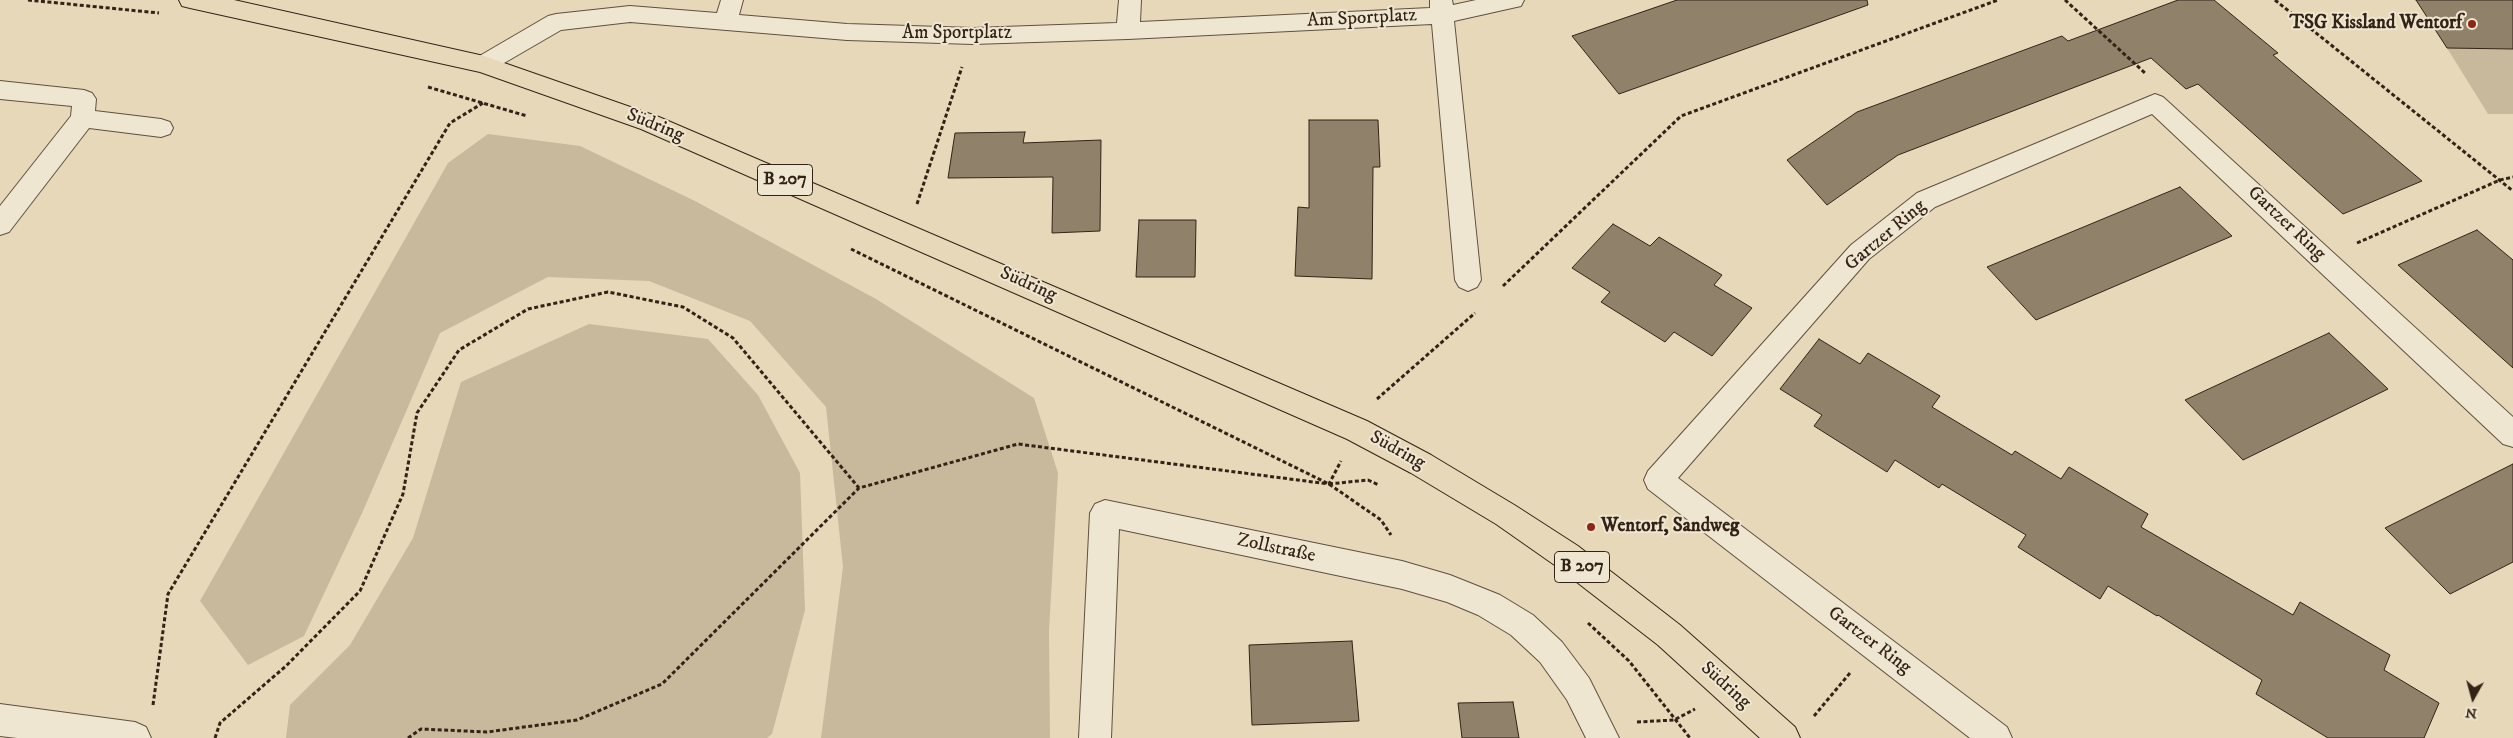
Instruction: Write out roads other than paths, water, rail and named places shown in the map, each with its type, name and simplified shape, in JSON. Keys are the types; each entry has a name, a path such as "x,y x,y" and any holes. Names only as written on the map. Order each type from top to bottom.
{"main road":[{"name":"Südring","path":"190,0 230,6 484,64 650,123 908,233 1357,430 1498,510 1566,556 1669,635 1731,691 1796,731"}],"street":[{"path":"724,23 732,0"},
{"path":"1128,31 1130,0"},
{"name":"Am Sportplatz","path":"484,64 556,22 630,14 847,32 973,36 1128,31 1513,0"},
{"path":"1442,7 1468,280"},
{"path":"0,90 84,99 83,118 0,225"},
{"name":"Gartzer Ring","path":"1996,738 1658,480 1860,252 1926,200 2155,103 2513,435"},
{"path":"83,118 161,128"},
{"name":"Zollstraße","path":"1095,738 1105,513 1402,576 1450,589 1489,605 1522,626 1551,652 1578,688 1600,731"},
{"path":"0,720 135,738"}],"place":[{"name":"TSG Kissland Wentorf","path":"2472,24"},
{"name":"Wentorf, Sandweg","path":"1591,527"}]}
